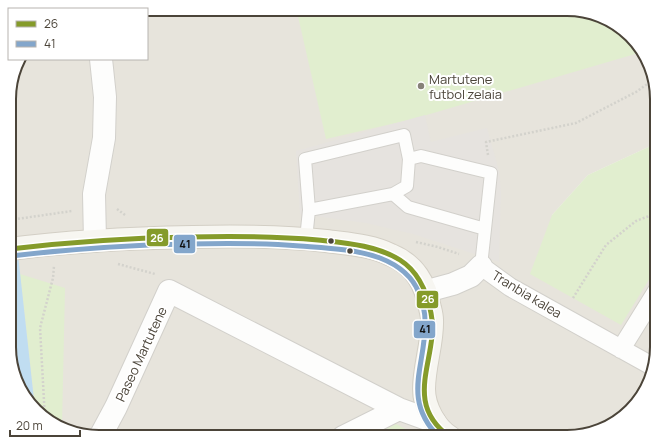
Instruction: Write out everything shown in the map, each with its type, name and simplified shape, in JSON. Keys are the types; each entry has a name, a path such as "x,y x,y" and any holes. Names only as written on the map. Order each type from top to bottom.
{"main road":[{"path":"16,250 50,253 95,241 133,238 262,236 306,239 372,248 392,255 409,266 418,276 427,292 432,319 424,390 429,412 441,430"}],"street":[{"path":"95,241 94,194 104,138 105,97 101,60"},
{"name":"Tranbia kalea","path":"427,292 453,284 471,276 481,266 510,287 648,364"},
{"path":"169,291 399,409 435,422"},
{"name":"Paseo Martutene","path":"104,430 116,407 169,291"},
{"path":"621,349 650,302"},
{"path":"356,430 399,409"}],"lane":[{"path":"306,239 309,210 305,159 404,135 409,159 407,186 393,194 309,210"},
{"path":"409,159 421,156 491,173 481,266"},
{"path":"393,194 408,208 485,229"}],"path":[{"path":"491,173 486,142 576,123 636,92 648,83"},
{"path":"562,316 606,245 636,220 650,215"},
{"path":"16,219 43,216"},
{"path":"44,409 40,328 53,278 50,253"},
{"path":"116,263 167,277 169,291"}],"shaded area":[{"path":"148,16 567,16 599,22 618,33 626,40 639,57 644,67 650,93 650,146 588,175 552,215 650,271 650,353 646,374 636,393 618,413 594,426 573,430 88,429 72,426 53,416 40,406 27,389 19,369 16,347 16,99 20,72 26,60 148,60"},
{"path":"425,115 431,142 487,128 499,171 501,192 499,262 413,234 366,223 300,214 296,151"}],"green space":[{"name":"Martutene futbol zelaia","path":"298,16 578,17 599,22 618,33 626,40 637,54 413,119 326,139"},
{"path":"650,146 650,278 621,325 530,274 552,215 588,175"},
{"path":"20,274 65,288 62,421 40,406 34,399"},
{"path":"396,424 408,430 384,430"}],"water":[{"path":"16,236 34,399 22,379 17,358"}],"transit line":[{"name":"26","path":"16,248 121,239 221,236 318,240 371,248 391,255 412,270 421,283 427,298 431,313 432,329 424,394 427,409 435,423 442,430"},
{"name":"41","path":"16,255 122,246 230,243 330,248 380,258 404,271 416,287 421,299 425,317 425,336 418,380 418,394 421,408 427,423 433,430"}],"place":[{"name":"Martutene futbol zelaia","path":"421,86"}]}
